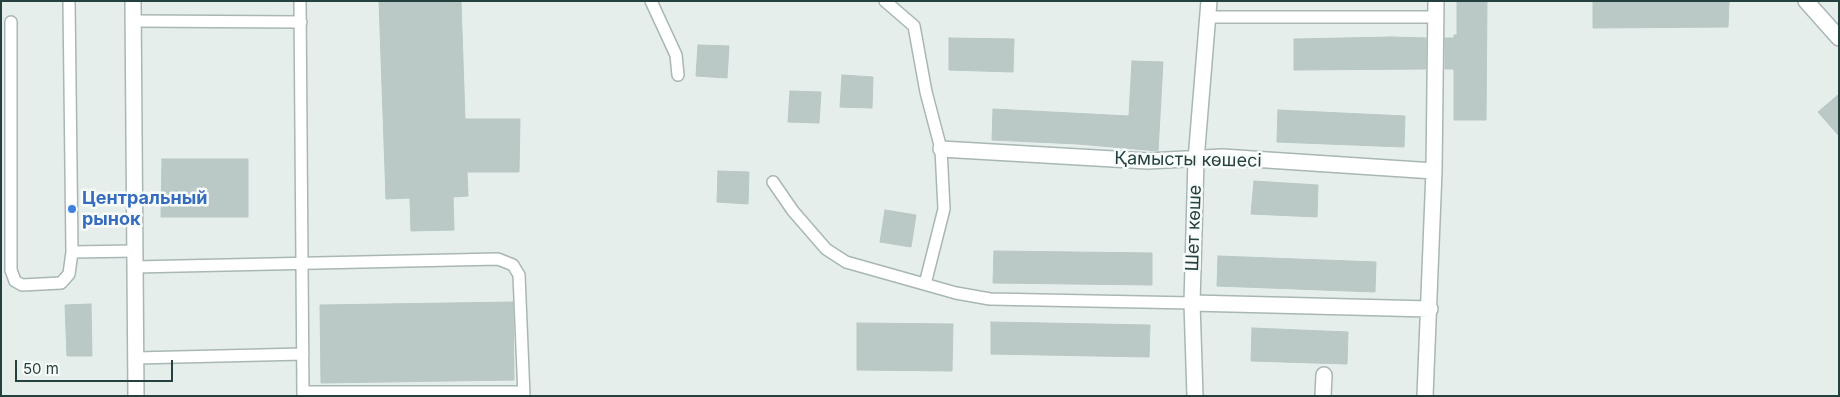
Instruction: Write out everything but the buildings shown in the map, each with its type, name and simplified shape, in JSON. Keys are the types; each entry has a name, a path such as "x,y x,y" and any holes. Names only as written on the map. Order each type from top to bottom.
{"street":[{"path":"133,1 136,396"},
{"name":"Шет көше","path":"1195,396 1192,303 1196,160 1209,1"},
{"path":"1425,396 1430,309 1434,171 1436,1"},
{"path":"1806,1 1839,38"},
{"name":"Қамысты көшесі","path":"941,149 1148,161 1222,158 1434,171"},
{"path":"1192,303 1430,309"},
{"path":"1323,396 1324,375"}],"lane":[{"path":"12,22 11,270 15,281 22,285 61,283 69,274 72,252 68,1"},
{"path":"72,252 135,259 301,263 498,259 513,265 519,275 521,286 524,394 303,394 301,263 300,1"},
{"path":"651,1 676,55 678,75"},
{"path":"885,1 914,26 926,92 941,149 944,208 925,284"},
{"path":"1207,17 1436,17"},
{"path":"133,21 300,22"},
{"path":"773,182 794,211 826,249 846,262 925,284 990,299 1192,303"},
{"path":"136,358 303,354"}],"place":[{"name":"Центральный рынок","path":"72,209"}]}
